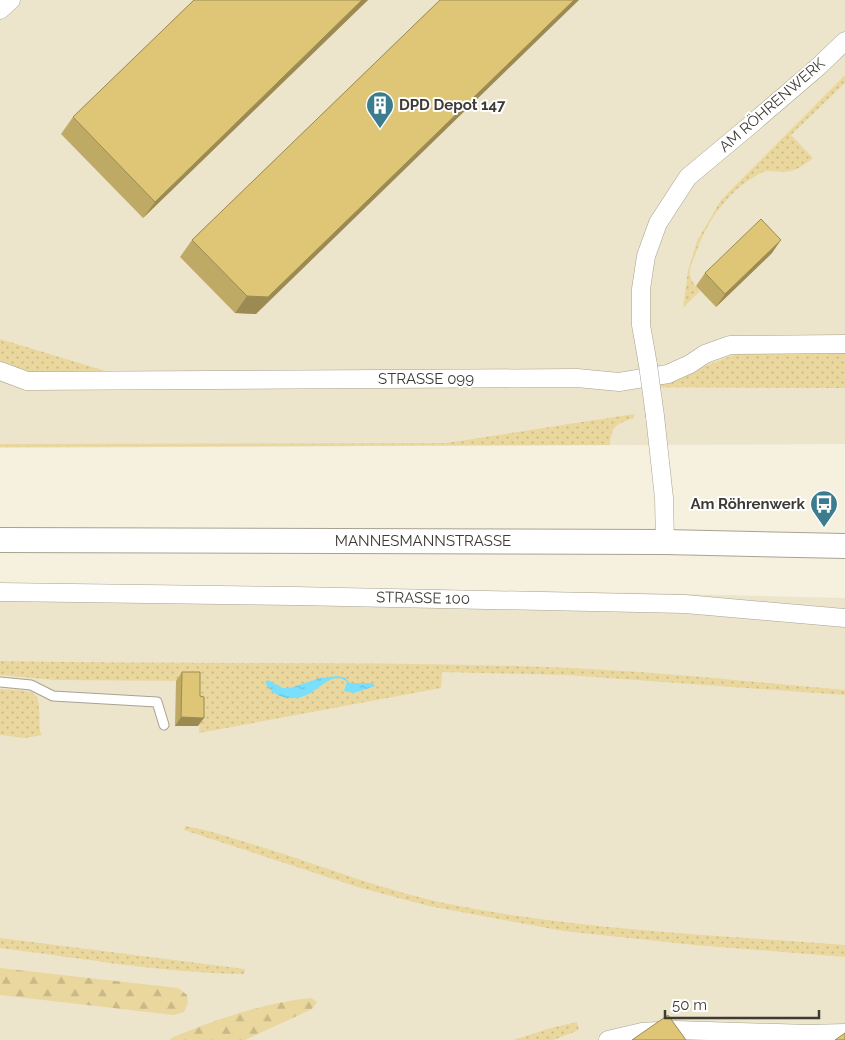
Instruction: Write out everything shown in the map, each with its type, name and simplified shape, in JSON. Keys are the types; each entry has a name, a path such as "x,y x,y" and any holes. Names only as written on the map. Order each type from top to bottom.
{"main road":[{"name":"MANNESMANNSTRASSE","path":"0,540 665,542 845,546"}],"street":[{"path":"0,10 10,0"},
{"name":"AM RÖHRENWERK","path":"665,542 664,498 655,416 641,325 641,289 646,256 658,223 688,177 776,103 845,41"},
{"name":"STRASSE 099","path":"0,371 27,381 577,378 619,382 668,374 690,364 705,354 730,345 845,344"},
{"name":"STRASSE 100","path":"0,592 684,604 845,618"},
{"path":"608,1040 657,1030 808,1034 845,1033"}],"lane":[{"path":"0,682 31,684 53,696 157,702 164,725"}],"shaded area":[{"path":"0,0 845,0 845,444 0,448"},
{"path":"0,584 647,593 845,598 845,1040 0,1040"}],"green space":[{"path":"845,75 845,83 791,135 813,158 795,170 787,172 766,171 751,178 731,196 714,217 701,241 690,270 691,279 700,291 683,308 688,271 697,241 721,200"},
{"path":"0,339 112,373 28,373 0,364"},
{"path":"845,353 845,388 605,387 681,375 736,354"},
{"path":"634,414 634,418 616,426 612,433 610,445 0,447 0,444 446,443"},
{"path":"0,661 356,663 570,668 845,690 845,695 567,675 442,672 441,688 199,733 200,704 194,681 55,680 0,675"},
{"path":"0,689 31,692 35,695 38,700 40,731 42,735 25,738 0,735"},
{"path":"185,826 229,837 404,893 454,905 600,926 845,945 845,957 695,945 564,931 429,906 361,888 184,830"},
{"path":"0,938 245,969 244,974 214,973 122,964 0,948"},
{"path":"0,968 178,988 187,995 188,1003 184,1012 174,1015 0,995"},
{"path":"311,998 317,1002 312,1009 245,1040 169,1040 224,1018 293,1000"},
{"path":"577,1022 579,1030 553,1040 513,1040 551,1028"}],"water":[{"path":"338,676 345,678 350,683 372,683 375,686 354,693 344,691 347,682 338,678 328,681 309,694 290,698 273,692 265,682 268,680 283,688 290,688 320,678"}],"building":[{"path":"194,0 362,0 155,202 73,117"},
{"name":"DPD Depot 147","path":"440,0 574,0 268,297 247,296 192,240"},
{"path":"761,219 781,240 725,294 705,273"},
{"path":"182,672 200,672 200,696 204,697 204,718 181,717"},
{"path":"668,1015 686,1040 632,1040"},
{"path":"845,1033 845,1040 835,1040"}],"place":[{"name":"DPD Depot 147","path":"380,129"},
{"name":"Am Röhrenwerk","path":"824,528"}]}
